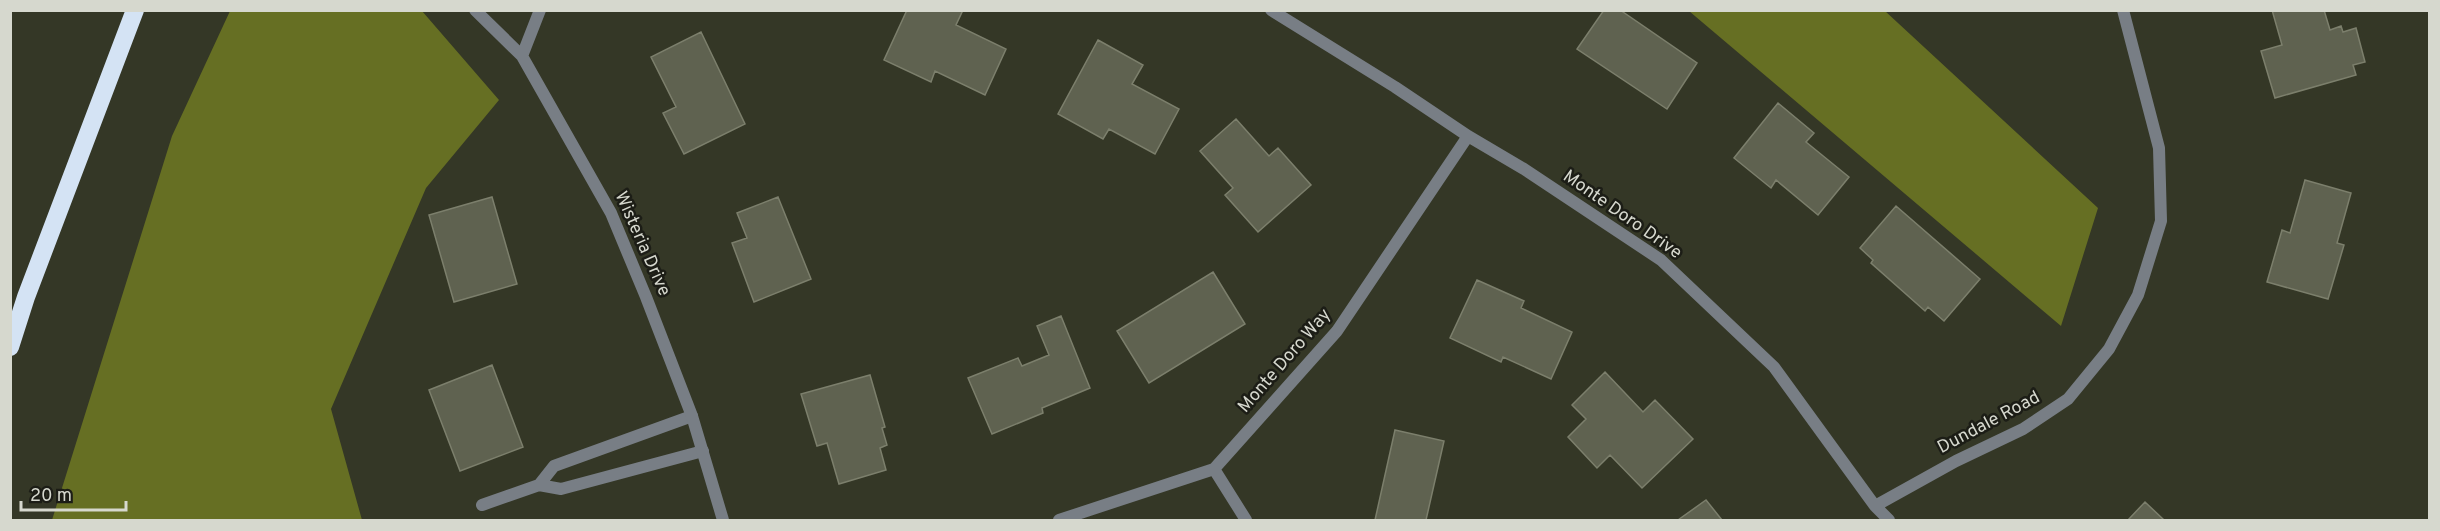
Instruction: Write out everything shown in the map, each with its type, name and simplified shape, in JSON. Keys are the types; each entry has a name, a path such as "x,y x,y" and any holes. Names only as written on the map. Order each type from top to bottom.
{"highway":[{"path":"10,347 26,297 135,10"}],"street":[{"name":"Wisteria Drive","path":"475,10 522,56 611,213 692,416 723,520"},
{"path":"522,56 540,10"},
{"name":"Monte Doro Drive","path":"1271,10 1395,87 1468,136 1524,169 1661,260 1774,367 1875,506 1888,520"},
{"name":"Dundale Road","path":"1875,506 1956,461 2023,429 2068,399 2109,349 2138,295 2160,221 2159,148 2123,10"},
{"name":"Monte Doro Way","path":"1215,469 1337,330 1468,136"},
{"path":"539,485 554,466 692,416"},
{"path":"482,505 539,485 561,489 703,451"},
{"path":"1059,520 1215,469 1246,520"}],"green space":[{"path":"230,11 422,11 499,100 426,188 331,409 362,520 52,520 172,136"},
{"path":"1689,11 1885,11 2098,208 2061,326"}],"building":[{"path":"907,10 963,10 956,25 1006,49 985,95 935,71 931,82 884,60"},
{"path":"1604,10 1620,10 1697,63 1667,109 1577,49"},
{"path":"2272,10 2324,10 2330,30 2341,26 2343,32 2356,28 2365,62 2353,65 2356,75 2275,98 2261,51 2282,45"},
{"path":"701,32 745,124 684,154 663,113 676,107 651,57"},
{"path":"1098,40 1143,65 1132,84 1179,109 1155,154 1109,129 1103,139 1058,114"},
{"path":"1778,103 1814,133 1806,142 1849,177 1818,215 1776,180 1771,188 1734,158"},
{"path":"1236,119 1269,156 1278,148 1311,185 1258,232 1225,195 1233,188 1200,151"},
{"path":"2305,180 2351,193 2337,243 2344,245 2328,299 2267,282 2282,230 2290,233"},
{"path":"492,197 517,284 454,302 429,215"},
{"path":"778,197 811,279 754,302 732,243 747,238 737,213"},
{"path":"1896,206 1980,279 1944,321 1928,307 1925,311 1871,263 1873,260 1860,248"},
{"path":"1213,272 1245,324 1149,383 1117,331"},
{"path":"1477,280 1524,301 1521,308 1572,332 1551,379 1503,357 1501,362 1450,338"},
{"path":"1061,316 1090,388 1042,408 1043,413 992,434 968,378 1018,358 1022,366 1049,355 1037,326"},
{"path":"492,365 523,447 460,471 429,390"},
{"path":"1605,372 1643,412 1655,400 1693,439 1642,488 1610,455 1597,468 1568,437 1586,419 1572,405"},
{"path":"870,375 885,427 882,428 887,445 880,448 886,470 839,484 827,443 817,446 801,394"},
{"path":"1395,430 1444,441 1426,520 1375,520"},
{"path":"1706,500 1722,520 1678,520"},
{"path":"2145,502 2164,520 2128,520"}]}
